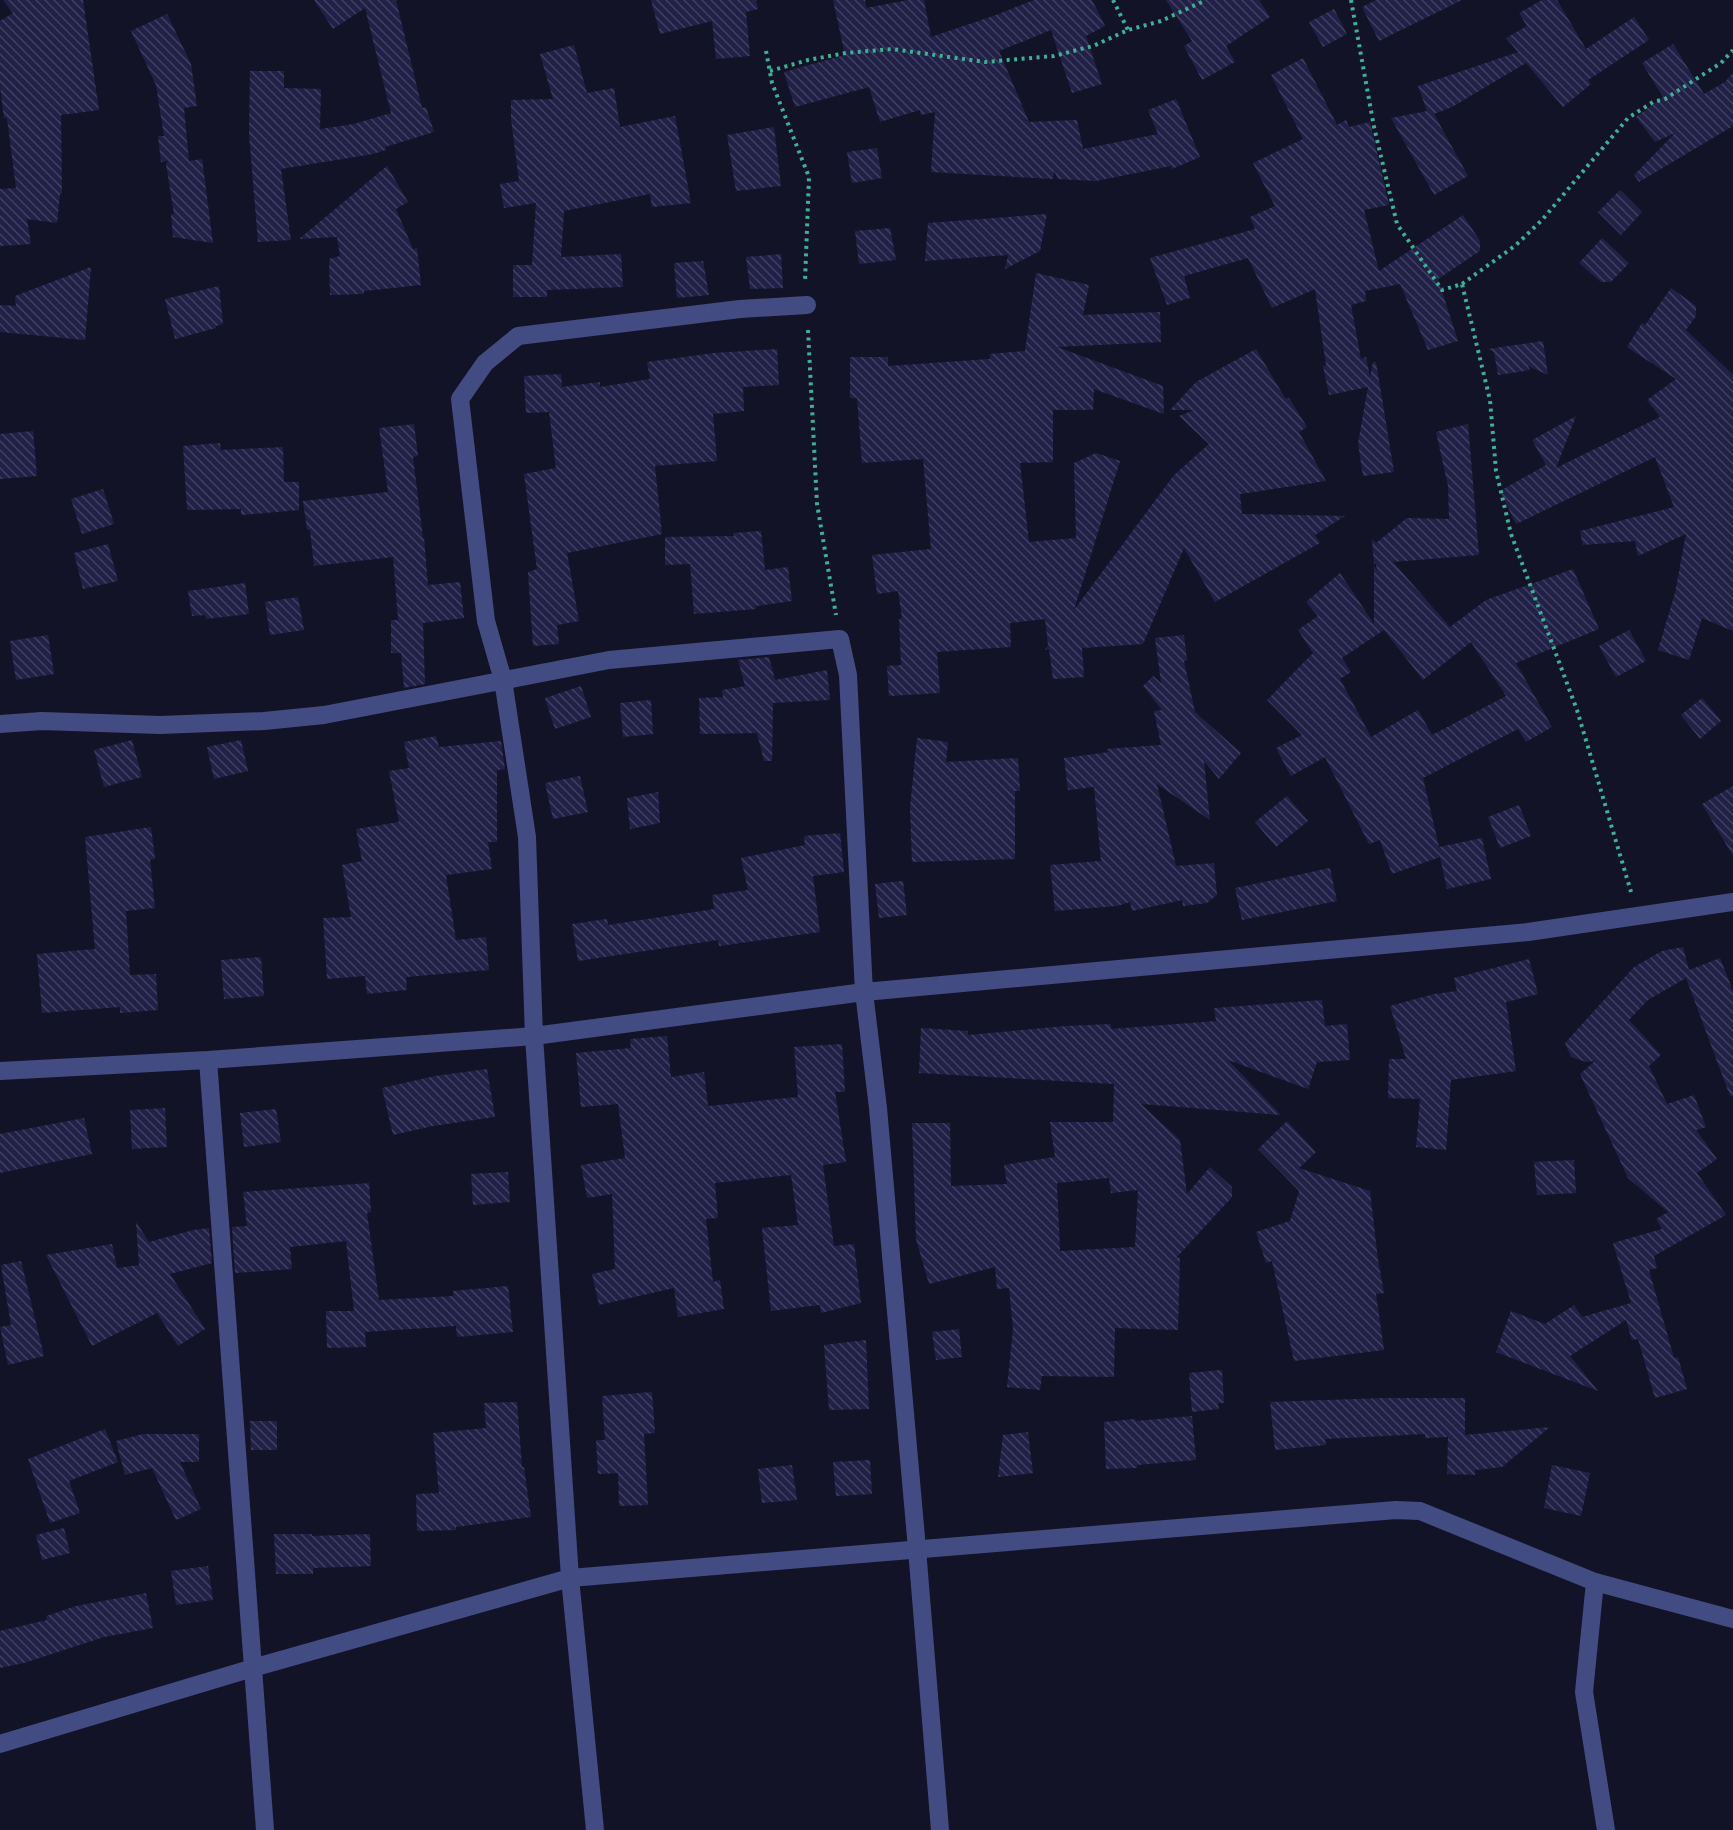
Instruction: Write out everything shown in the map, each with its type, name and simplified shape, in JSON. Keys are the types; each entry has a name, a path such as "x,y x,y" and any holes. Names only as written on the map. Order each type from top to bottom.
{"street":[{"path":"595,1830 570,1578 534,1036 527,837 503,680 486,621 460,399 484,363 518,336 740,309 807,305"},
{"path":"0,724 42,721 160,725 264,721 324,715 609,660 840,639 848,675 864,992 878,1108 940,1830"},
{"path":"0,1071 208,1060 534,1036 864,992 1528,932 1733,902"},
{"path":"208,1060 265,1830"},
{"path":"0,1744 253,1668 570,1578 1396,1509 1420,1511 1595,1582 1733,1619"},
{"path":"1595,1582 1584,1692 1606,1830"}],"path":[{"path":"1113,0 1128,30"},
{"path":"770,71 827,56 892,49 985,62 1054,56 1093,46 1128,30 1161,21 1206,0"},
{"path":"1351,0 1359,54 1397,224 1442,290 1461,284 1516,244 1542,220 1628,118 1653,102 1665,99 1721,63 1733,50"},
{"path":"766,51 772,82 809,177 805,280 817,504 840,639"},
{"path":"1461,284 1490,400 1496,471 1511,534 1577,710 1638,916"}],"building":[{"path":"3,0 83,0 99,110 61,115 62,194 60,194 57,223 27,219 31,244 0,246 0,189 16,188 7,118 4,118 0,86 0,21 13,13"},
{"path":"314,0 396,0 422,108 426,107 434,132 385,147 386,150 373,154 281,169 291,240 258,242 249,134 250,71 284,71 284,88 321,89 320,129 354,124 391,113 365,8 333,29"},
{"path":"651,0 756,0 758,9 746,12 750,56 716,59 712,21 660,34"},
{"path":"833,0 865,0 866,8 908,0 924,0 931,37 1034,0 1092,0 1105,26 1086,36 1102,84 1072,93 1051,30 999,51 1029,122 1077,120 1083,149 1158,134 1148,110 1176,99 1200,157 1172,169 1171,166 1096,181 1058,179 1054,171 1053,179 931,172 935,112 921,115 920,110 880,122 869,87 795,107 784,72 845,55"},
{"path":"1166,0 1259,0 1270,17 1226,46 1235,62 1202,80 1184,46 1192,41"},
{"path":"1376,0 1462,0 1379,41 1362,7"},
{"path":"1542,0 1557,0 1586,49 1634,17 1649,40 1588,80 1591,84 1563,107 1526,63 1452,107 1434,114 1468,176 1434,195 1391,118 1427,111 1418,86 1518,52 1506,38 1527,26 1519,13"},
{"path":"1334,9 1347,34 1323,47 1309,22"},
{"path":"167,14 191,64 197,106 184,108 189,161 202,159 213,243 173,237 171,214 174,214 166,164 168,161 161,162 158,136 164,136 156,85 131,31"},
{"path":"1673,44 1704,94 1725,82 1733,73 1733,126 1639,182 1634,175 1675,133 1655,142 1636,117 1663,97 1642,63"},
{"path":"574,45 587,93 614,88 620,127 675,116 691,203 652,207 650,194 564,211 561,257 621,254 623,287 547,290 547,297 513,297 513,265 532,265 536,203 504,208 500,184 519,181 511,119 511,100 553,99 540,54"},
{"path":"1303,58 1337,125 1346,120 1349,127 1370,122 1389,205 1364,210 1379,271 1463,215 1480,241 1480,251 1438,279 1458,341 1428,350 1400,284 1365,291 1366,301 1351,305 1361,359 1366,357 1370,377 1373,362 1376,362 1394,472 1363,476 1358,443 1368,387 1329,395 1323,366 1326,365 1315,289 1272,308 1248,258 1184,276 1190,298 1167,305 1150,258 1255,229 1250,217 1275,206 1253,163 1303,139 1271,75"},
{"path":"774,127 781,186 736,191 727,135"},
{"path":"877,148 882,178 852,183 847,152"},
{"path":"387,166 408,202 396,209 413,249 417,248 421,285 364,291 364,294 330,295 329,259 340,256 337,237 299,239"},
{"path":"1620,190 1642,212 1621,235 1598,212"},
{"path":"1047,214 1040,251 1005,269 1008,255 925,261 928,223"},
{"path":"890,228 896,260 859,264 855,231"},
{"path":"1602,238 1629,263 1611,282 1601,282 1579,263"},
{"path":"781,254 783,288 750,289 746,257"},
{"path":"703,261 709,295 677,298 674,263"},
{"path":"91,267 85,340 0,332 0,305 16,306 15,296"},
{"path":"1036,273 1089,285 1083,315 1160,312 1161,342 1057,347 1163,386 1164,414 1094,389 1093,410 1053,410 1053,462 1020,463 1029,542 1076,538 1074,463 1096,453 1120,461 1074,610 1174,475 1209,444 1179,416 1194,410 1170,410 1196,382 1256,349 1285,398 1289,398 1307,427 1299,432 1326,481 1240,494 1242,514 1345,516 1315,535 1320,543 1215,602 1184,548 1143,644 1082,648 1084,677 1053,679 1049,649 1045,650 1048,645 1045,619 1010,623 1011,647 937,652 940,693 889,696 887,666 901,665 899,619 902,618 898,591 877,594 872,555 931,549 923,459 862,463 857,398 850,398 850,357 888,357 888,366 990,359 990,354 1025,351"},
{"path":"219,286 223,324 175,339 165,299"},
{"path":"1671,288 1696,306 1696,316 1686,330 1733,375 1733,631 1702,618 1689,660 1658,650 1675,593 1686,534 1638,556 1635,541 1583,545 1580,531 1674,507 1655,457 1516,524 1500,491 1546,465 1532,440 1576,416 1556,468 1660,417 1647,400 1676,379 1627,347 1642,323 1645,325"},
{"path":"1543,341 1548,375 1528,366 1530,370 1498,375 1494,352 1488,349"},
{"path":"777,349 779,385 743,387 744,411 713,414 717,461 655,466 662,534 567,553 579,621 557,625 559,644 533,646 528,572 537,569 524,474 556,468 549,412 526,413 524,376 561,374 562,387 600,382 600,387 650,379 647,362 714,353"},
{"path":"414,424 418,456 413,457 428,585 460,582 464,618 423,623 425,684 404,688 401,653 391,653 391,620 398,620 393,557 314,566 310,530 307,530 303,501 388,492 379,428"},
{"path":"1468,424 1479,555 1393,562 1450,627 1486,600 1573,569 1599,629 1516,663 1552,727 1526,742 1518,729 1423,778 1439,847 1482,838 1491,879 1447,889 1440,857 1392,874 1380,840 1369,844 1325,757 1291,776 1276,748 1302,735 1267,700 1313,653 1298,630 1318,616 1306,602 1340,573 1374,624 1374,566 1377,571 1376,564 1374,564 1372,539 1376,543 1407,518 1449,519 1448,486 1436,432","holes":["1384,630 1423,680 1471,642 1506,696 1432,735 1418,710 1371,737 1340,679 1351,672 1342,658"]},
{"path":"33,431 37,476 0,479 0,434"},
{"path":"220,443 221,450 283,447 284,482 299,482 299,510 241,515 241,509 187,510 183,446"},
{"path":"103,489 114,524 82,534 71,499"},
{"path":"761,531 765,570 788,567 792,601 756,606 756,609 694,614 690,564 665,565 665,537 734,536 733,533"},
{"path":"108,544 118,581 83,589 74,553"},
{"path":"245,583 249,614 206,619 205,615 192,616 188,591"},
{"path":"298,597 304,630 270,635 265,602"},
{"path":"1629,630 1646,661 1616,677 1599,646"},
{"path":"48,635 54,674 16,680 10,641"},
{"path":"1184,635 1187,661 1184,661 1195,712 1241,753 1219,779 1204,761 1210,820 1157,784 1176,866 1214,863 1217,895 1207,903 1183,906 1182,900 1132,911 1130,902 1117,906 1055,911 1050,865 1101,861 1094,787 1068,790 1064,758 1109,752 1106,749 1161,745 1154,711 1162,710 1143,686 1153,676 1161,683 1155,638"},
{"path":"769,657 775,680 827,670 830,700 773,703 772,761 764,761 757,733 700,734 699,698 723,697 722,690 745,686 738,660"},
{"path":"581,686 591,717 555,729 545,698"},
{"path":"1702,698 1721,721 1700,739 1681,715"},
{"path":"651,700 653,734 623,737 620,703"},
{"path":"436,736 439,747 501,741 505,769 497,770 497,842 488,842 492,869 446,875 456,940 486,937 489,970 406,977 407,990 367,994 365,976 327,979 323,918 351,917 342,865 362,861 356,829 399,822 389,771 409,768 404,742"},
{"path":"917,738 948,742 946,762 1018,758 1020,791 1015,791 1015,859 912,862 910,808"},
{"path":"132,740 142,777 104,787 94,750"},
{"path":"241,740 248,771 214,779 207,747"},
{"path":"580,776 588,812 553,819 545,783"},
{"path":"1733,786 1733,856 1702,804"},
{"path":"658,792 660,823 630,829 627,798"},
{"path":"1287,796 1308,821 1276,847 1255,822"},
{"path":"1519,805 1531,836 1500,848 1488,817"},
{"path":"151,827 155,859 150,860 155,908 126,911 130,975 156,974 158,1010 120,1013 120,1007 42,1013 37,954 95,949 85,837"},
{"path":"840,833 844,872 813,876 820,932 719,946 718,940 578,961 572,924 607,919 608,925 714,909 712,895 748,890 741,858 805,845 804,836"},
{"path":"1330,868 1337,901 1242,920 1235,888"},
{"path":"903,881 907,915 879,918 875,884"},
{"path":"1683,947 1689,970 1720,958 1733,991 1733,1096 1730,1096 1686,978 1648,1000 1629,1020 1661,1055 1649,1066 1667,1104 1694,1095 1706,1127 1696,1130 1717,1159 1697,1173 1726,1215 1654,1256 1657,1268 1649,1270 1674,1358 1678,1357 1687,1389 1655,1398 1638,1339 1632,1340 1626,1320 1570,1356 1598,1391 1496,1352 1511,1311 1545,1324 1574,1305 1582,1317 1631,1303 1613,1243 1662,1229 1656,1219 1668,1212 1628,1178 1580,1074 1595,1061 1586,1062 1571,1057 1565,1043 1634,967 1662,951"},
{"path":"261,957 264,996 224,999 221,960"},
{"path":"1529,959 1538,994 1506,1002 1516,1071 1451,1080 1446,1150 1416,1147 1420,1099 1388,1098 1389,1059 1406,1059 1390,1006 1434,994 1457,991 1454,978"},
{"path":"1322,1000 1325,1026 1347,1024 1350,1060 1317,1062 1308,1089 1228,1060 1281,1115 1141,1104 1180,1140 1187,1194 1210,1167 1232,1187 1232,1197 1176,1258 1180,1257 1178,1330 1115,1328 1114,1377 1042,1376 1040,1390 1007,1387 1013,1329 1009,1288 997,1289 995,1267 929,1284 916,1239 912,1123 950,1123 951,1186 1007,1184 1004,1165 1055,1157 1050,1122 1113,1122 1114,1084 919,1073 921,1028 968,1031 968,1035 1111,1024 1111,1029 1216,1021 1214,1008","holes":["1109,1178 1111,1193 1138,1190 1135,1247 1060,1251 1057,1183"]},
{"path":"667,1036 671,1077 704,1072 708,1106 798,1097 794,1047 842,1044 845,1092 835,1092 846,1162 823,1165 834,1246 854,1244 861,1303 821,1313 820,1305 771,1311 762,1228 798,1225 791,1175 715,1183 718,1218 706,1219 713,1282 720,1280 724,1309 678,1317 674,1288 599,1305 592,1274 615,1269 612,1194 587,1198 581,1165 625,1158 618,1104 581,1107 576,1053 631,1048 630,1039"},
{"path":"487,1069 495,1117 433,1126 393,1135 382,1088 435,1076"},
{"path":"165,1108 167,1147 132,1149 130,1110"},
{"path":"276,1109 281,1142 244,1147 240,1113"},
{"path":"84,1118 92,1154 0,1173 0,1134"},
{"path":"1287,1121 1316,1152 1299,1168 1370,1191 1384,1293 1376,1294 1384,1350 1294,1361 1272,1261 1266,1263 1256,1232 1290,1221 1299,1191 1258,1149"},
{"path":"1574,1160 1576,1193 1537,1195 1534,1162"},
{"path":"508,1172 510,1202 473,1205 471,1174"},
{"path":"369,1183 371,1212 367,1213 379,1300 453,1296 453,1291 508,1286 513,1332 457,1337 456,1326 365,1332 366,1347 327,1348 326,1311 354,1311 346,1241 290,1247 292,1269 235,1273 232,1227 247,1226 243,1192"},
{"path":"136,1222 149,1242 209,1228 212,1263 170,1274 205,1329 178,1346 157,1313 92,1346 46,1255 112,1244 117,1268 139,1265"},
{"path":"21,1261 44,1356 8,1365 0,1327 11,1325 1,1265"},
{"path":"959,1329 962,1357 936,1360 932,1332"},
{"path":"866,1340 869,1409 829,1410 824,1345"},
{"path":"1222,1370 1224,1403 1218,1403 1219,1409 1192,1412 1189,1373"},
{"path":"652,1392 655,1433 644,1434 648,1505 619,1506 618,1473 598,1474 596,1440 605,1440 602,1396"},
{"path":"1465,1398 1465,1435 1550,1427 1502,1467 1475,1470 1475,1475 1447,1474 1448,1437 1425,1438 1425,1434 1325,1439 1326,1445 1275,1450 1270,1402"},
{"path":"517,1402 522,1467 524,1467 531,1517 456,1527 456,1530 417,1531 416,1494 439,1493 433,1433 486,1428 484,1403"},
{"path":"1192,1416 1196,1460 1137,1465 1137,1468 1106,1469 1104,1422"},
{"path":"250,1421 277,1421 277,1450 251,1450"},
{"path":"105,1429 118,1462 69,1481 80,1513 50,1523 28,1459"},
{"path":"1028,1432 1033,1473 998,1477 1003,1435"},
{"path":"143,1434 199,1434 199,1462 180,1462 201,1509 176,1520 152,1468 125,1475 116,1441"},
{"path":"870,1460 872,1494 836,1496 833,1462"},
{"path":"792,1465 797,1500 762,1503 758,1469"},
{"path":"1552,1465 1590,1473 1581,1516 1544,1508"},
{"path":"64,1528 70,1553 42,1560 36,1535"},
{"path":"274,1534 312,1534 312,1536 370,1534 371,1566 313,1568 313,1574 276,1574"},
{"path":"208,1566 213,1600 176,1605 171,1571"},
{"path":"146,1593 153,1628 104,1637 24,1663 0,1668 0,1631 47,1620 46,1616 76,1606"}]}
